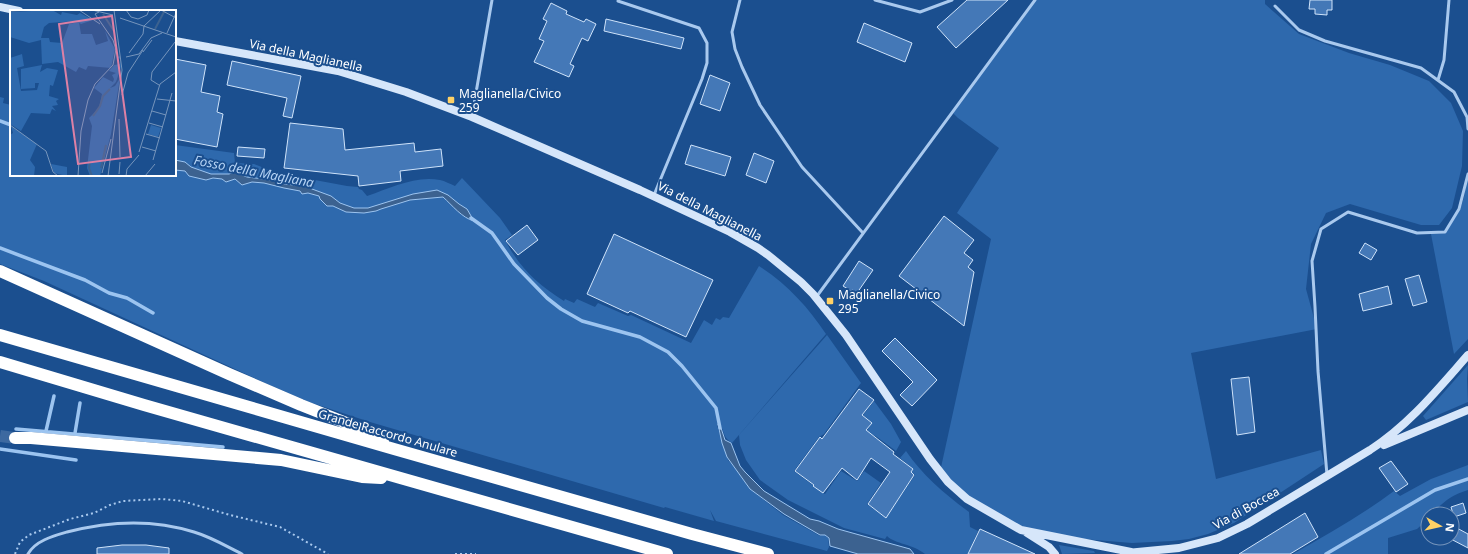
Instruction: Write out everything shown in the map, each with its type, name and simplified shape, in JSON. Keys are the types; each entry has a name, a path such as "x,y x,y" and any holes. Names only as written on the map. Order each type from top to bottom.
{"highway":[{"path":"0,271 229,374 354,426 375,436 394,449"},
{"name":"Grande Raccordo Anulare","path":"0,335 692,534 768,554"},
{"path":"0,362 144,405 667,554"},
{"path":"15,438 32,438 274,459 362,477 404,479"},
{"path":"636,546 654,554"}],"main road":[{"path":"0,7 14,10"},
{"name":"Via della Maglianella","path":"176,41 338,71 406,92 472,117 654,196 730,232 758,248 796,278 816,298 846,335 908,429 930,459 948,482 967,499 1021,530 1131,552"},
{"name":"Via di Boccea","path":"1122,554 1179,548 1218,538 1247,524 1388,438 1407,422 1468,355"},
{"name":"Via di Boccea","path":"1370,450 1468,410"},
{"path":"1021,530 1046,545 1055,554"}],"lane":[{"path":"472,117 492,0"},
{"path":"740,0 732,32 735,49 760,105 802,167 863,233"},
{"path":"875,0 920,12 952,0"},
{"path":"816,298 1035,0"},
{"path":"1438,80 1444,60 1449,0"},
{"path":"618,1 699,28 707,43 707,63 702,79 654,196"},
{"path":"1275,6 1299,30 1306,33 1325,41 1421,68 1454,92 1467,117 1468,129"},
{"path":"1328,475 1318,371 1312,261 1321,229 1348,212 1417,232 1445,232 1459,209 1468,174"},
{"path":"28,554 30,550 42,541 60,534 97,526 130,523 156,524 181,528 207,537 242,554"}],"path":[{"path":"455,554 476,554"}],"shaded area":[{"path":"1035,0 1265,0 1265,4 1299,34 1349,53 1390,65 1429,81 1451,103 1463,131 1462,166 1452,208 1439,225 1421,225 1350,204 1326,213 1311,244 1306,289 1317,329 1191,353 1216,479 1321,450 1324,464 1234,523 1208,534 1189,539 1132,543 1058,537 1010,524 976,505 940,472 991,239 957,213 999,148 953,113"},
{"path":"0,97 4,98 3,103 10,105 10,176 176,176 176,145 234,153 235,163 254,164 277,173 358,187 367,196 403,183 422,179 440,180 455,186 462,178 500,218 512,235 505,240 523,267 537,282 554,295 564,301 565,299 574,303 577,299 595,307 598,303 628,316 631,315 691,343 704,320 712,325 716,318 720,320 723,317 729,318 759,266 788,288 812,315 826,334 732,443 725,436 719,423 717,425 728,460 750,489 783,515 820,536 825,535 828,538 829,547 827,551 716,521 710,510 714,521 665,507 664,508 370,422 309,402 44,281 0,264"},
{"path":"176,160 185,162 191,167 211,174 229,174 235,172 247,177 272,180 285,184 302,186 304,184 312,189 331,196 340,203 354,208 368,208 413,194 437,190 448,195 467,209 474,221 461,214 443,197 410,200 376,211 364,213 346,212 333,206 327,206 319,196 308,193 302,194 300,191 264,183 252,182 242,185 235,179 226,182 222,179 213,178 206,180 189,176 185,171 176,170"},
{"path":"1468,170 1468,339 1454,354 1431,234 1445,233 1460,210 1464,197"},
{"path":"827,335 861,383 824,434 819,437 794,471 825,494 841,471 857,481 864,471 881,483 867,504 886,518 915,475 911,472 913,469 900,458 906,451 919,468 935,484 969,512 970,527 978,531 968,554 925,554 915,548 890,539 887,536 885,539 844,528 788,500 760,480 746,460 740,445 739,435"},
{"path":"1468,365 1468,402 1426,420 1423,416"},
{"path":"874,401 891,424 901,442 896,451 877,437 866,432 872,423 863,415"},
{"path":"718,424 725,440 731,443 740,466 764,491 810,519 838,529 910,549 914,554 858,554 830,546 829,538 825,535 820,535 784,514 750,489 727,457"},
{"path":"1468,465 1468,490 1453,496 1440,506 1420,506 1420,526 1417,529 1388,538 1388,554 1293,554 1332,532 1394,491 1400,496 1431,479"},
{"path":"1059,545 1094,551 1095,553 1062,554"}],"building":[{"path":"967,0 1008,0 956,48 937,27"},
{"path":"1310,0 1332,0 1332,10 1327,10 1327,15 1315,14 1315,9 1309,9"},
{"path":"551,3 567,11 566,14 584,22 586,19 596,24 588,41 582,38 570,64 574,66 569,77 534,62 544,41 539,39 547,21 543,19"},
{"path":"606,19 684,38 681,49 604,31"},
{"path":"864,23 912,43 905,62 857,42"},
{"path":"176,59 206,65 201,92 220,96 217,112 223,114 217,147 176,139"},
{"path":"232,61 301,76 292,118 283,116 287,98 227,85"},
{"path":"710,75 730,83 720,111 700,104"},
{"path":"290,123 343,129 345,150 414,143 415,152 441,149 443,166 400,171 401,181 359,186 358,176 284,168"},
{"path":"691,145 731,157 725,176 685,164"},
{"path":"238,147 265,149 264,158 237,156"},
{"path":"754,153 774,161 766,183 746,175"},
{"path":"944,216 974,240 964,253 973,260 968,267 974,272 964,326 899,276"},
{"path":"527,225 538,240 518,255 506,241"},
{"path":"614,234 713,280 686,337 630,311 628,313 587,294"},
{"path":"1365,243 1377,250 1371,260 1359,253"},
{"path":"859,261 873,270 857,293 843,286"},
{"path":"1419,275 1427,302 1413,306 1405,279"},
{"path":"1388,286 1392,304 1363,311 1359,294"},
{"path":"895,338 937,380 912,406 900,395 913,382 882,351"},
{"path":"1249,377 1255,432 1237,435 1231,379"},
{"path":"859,389 874,400 862,415 872,423 866,430 894,452 893,454 913,469 911,472 914,475 886,518 868,504 890,472 871,458 857,480 842,468 823,493 795,471 820,437 822,439"},
{"path":"1391,461 1408,484 1396,492 1379,468"},
{"path":"1463,503 1466,513 1460,515 1460,506 1454,506"},
{"path":"1305,513 1318,537 1290,554 1239,554"},
{"path":"980,529 1035,554 968,554"},
{"path":"1460,530 1468,534 1468,548 1460,544"},
{"path":"122,545 146,545 169,548 169,554 97,554 97,548"}],"waterway":[{"name":"Fosso della Magliana","path":"0,121 10,125"},
{"name":"Fosso della Magliana","path":"471,218 492,233 514,264 547,298 561,309 582,321 640,337 668,352 682,366 716,408 720,428"},
{"path":"0,248 85,280 109,293 127,298 153,313"},
{"path":"46,431 54,396"},
{"path":"75,433 80,403"},
{"path":"16,429 223,447"},
{"path":"0,449 76,460"},
{"name":"Fosso della Magliana","path":"1326,554 1435,490 1468,479"}],"tunnel":[{"path":"0,436 15,438"}],"place":[{"name":"Maglianella/Civico 259","path":"451,100"},
{"name":"Maglianella/Civico 295","path":"830,301"}]}
